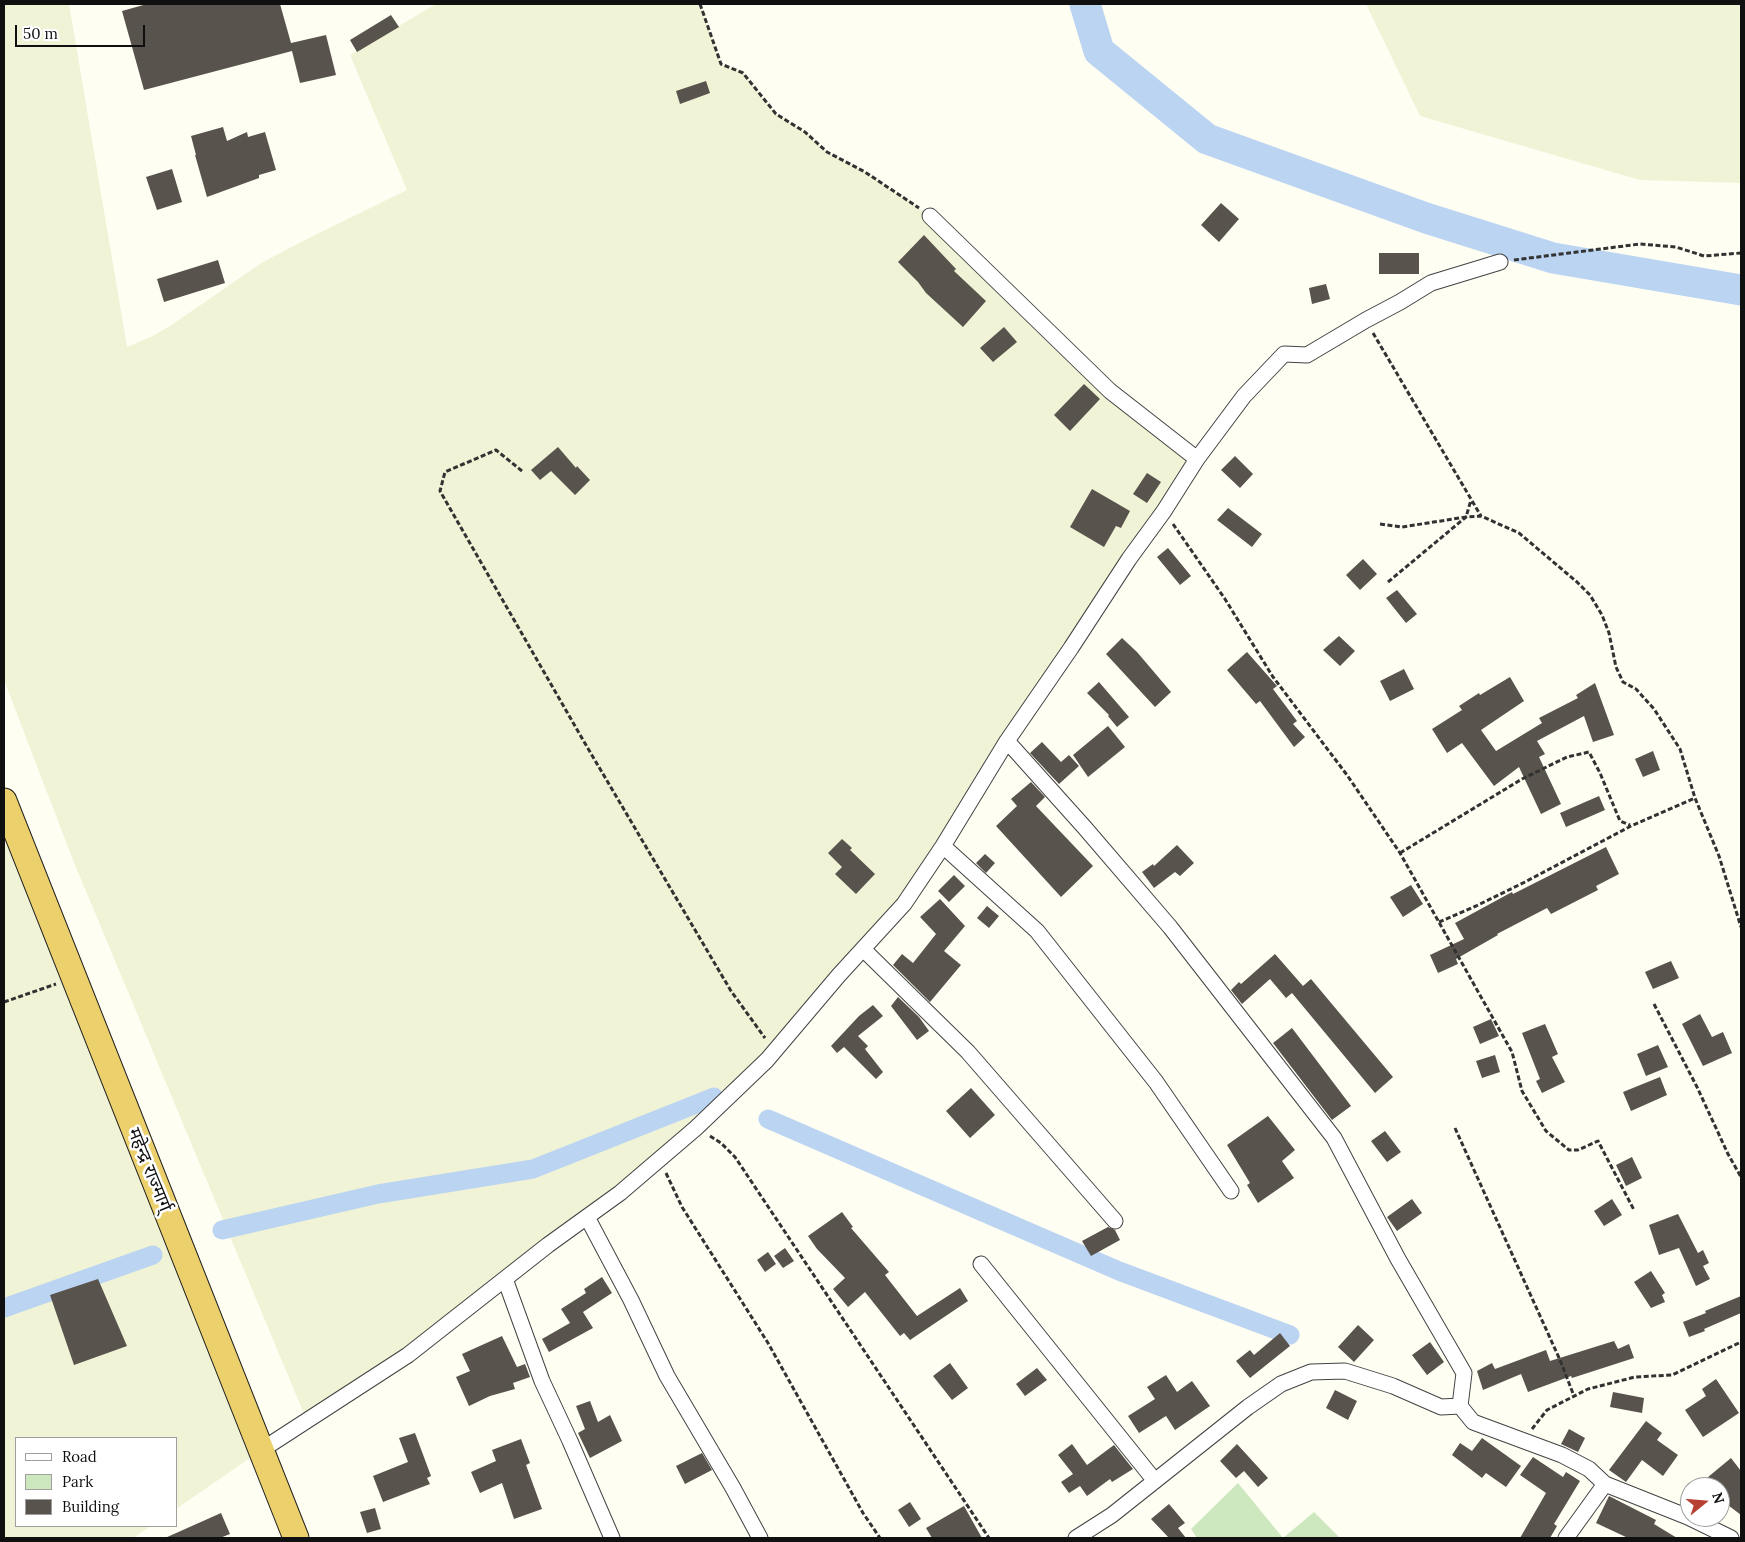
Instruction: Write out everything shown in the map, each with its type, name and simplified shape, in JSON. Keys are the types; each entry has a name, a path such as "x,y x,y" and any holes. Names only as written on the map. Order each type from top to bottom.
{"highway":[{"name":"महेन्द्र राज्मार्ग्","path":"4,801 296,1538"}],"street":[{"path":"930,216 1110,391 1197,458"},
{"path":"260,1451 408,1354 620,1193 696,1128 774,1051 904,904 943,846 1007,741 1129,559 1164,511 1197,458 1244,396 1284,354 1308,354 1431,283 1500,262"},
{"path":"1007,741 1170,927 1334,1138 1398,1258 1464,1373 1460,1406 1473,1422 1562,1456 1589,1469 1606,1484 1688,1517 1703,1533 1731,1538"},
{"path":"943,846 1037,931 1156,1082 1231,1191"},
{"path":"863,949 968,1052 1115,1221"},
{"path":"586,1217 631,1300 667,1376 734,1488 760,1538"},
{"path":"981,1264 1155,1481"},
{"path":"505,1279 542,1381 612,1538"},
{"path":"1076,1538 1112,1515 1265,1395 1281,1384 1310,1372 1344,1371 1393,1386 1441,1407 1460,1406"},
{"path":"1566,1538 1606,1484"}],"path":[{"path":"700,4 721,64 743,73 776,114 805,132 827,152 865,172 930,216"},
{"path":"1500,262 1640,244 1676,247 1704,256 1741,253"},
{"path":"1366,320 1480,516"},
{"path":"522,471 496,450 445,472 440,491 583,740 731,991 774,1051"},
{"path":"1388,582 1466,516 1472,500"},
{"path":"1164,511 1225,599 1273,677 1347,775 1400,853 1512,1052 1522,1091 1546,1131 1569,1150 1578,1150 1598,1142 1634,1210"},
{"path":"1380,524 1402,527 1466,516 1480,516 1519,533 1590,595 1602,615 1609,634 1616,667 1623,682 1636,689 1654,709 1680,749 1695,798 1718,856 1741,927"},
{"path":"1400,853 1522,779 1567,758 1589,752 1600,773 1620,822 1631,826"},
{"path":"1439,922 1517,886 1631,826 1695,798"},
{"path":"4,1002 74,978"},
{"path":"1654,1004 1741,1177"},
{"path":"696,1128 721,1143 735,1157 989,1538"},
{"path":"1455,1128 1560,1360 1574,1396"},
{"path":"660,1159 682,1207 768,1343 863,1513 880,1538"},
{"path":"1523,1441 1547,1410 1588,1389 1635,1377 1672,1374 1741,1342"}],"green space":[{"path":"4,4 69,4 127,347 153,336 170,326 263,262 407,190 350,55 436,4 700,4 721,64 743,73 776,114 805,132 827,152 865,172 930,216 1110,391 1197,459 904,904 767,1060 620,1193 307,1421 73,860 4,680"},
{"path":"1366,4 1741,4 1741,183 1640,180 1420,116"},
{"path":"4,801 260,1451 178,1508 178,1437 15,1437 15,1527 150,1527 133,1538 4,1538"},
{"path":"1238,1483 1283,1538 1197,1538 1191,1529"},
{"path":"1314,1512 1340,1538 1283,1538"}],"building":[{"path":"147,4 280,4 291,43 326,35 336,75 300,83 292,51 144,90 122,11"},
{"path":"391,15 399,27 357,52 350,40"},
{"path":"706,81 710,93 680,104 676,91"},
{"path":"223,127 227,141 247,132 248,137 265,132 276,170 259,175 259,178 207,197 191,136"},
{"path":"172,169 182,202 157,210 146,177"},
{"path":"1221,203 1239,219 1219,242 1201,225"},
{"path":"924,235 956,269 954,271 986,301 963,327 926,293 898,262"},
{"path":"1379,253 1419,253 1419,274 1379,274"},
{"path":"218,260 225,283 164,302 157,279"},
{"path":"1326,284 1330,299 1312,304 1309,288"},
{"path":"1004,327 1017,342 993,362 980,348"},
{"path":"1084,384 1100,399 1070,431 1054,415"},
{"path":"558,447 576,468 577,466 590,480 575,495 551,471 540,480 531,470"},
{"path":"1235,456 1253,474 1240,488 1221,470"},
{"path":"1147,473 1161,482 1147,503 1133,494"},
{"path":"1092,489 1130,511 1121,528 1116,526 1104,547 1070,527"},
{"path":"1228,508 1262,534 1252,547 1217,520"},
{"path":"1168,548 1191,576 1180,585 1157,557"},
{"path":"1363,559 1377,574 1360,590 1346,575"},
{"path":"1397,590 1417,614 1406,623 1386,598"},
{"path":"1339,636 1355,651 1340,666 1323,650"},
{"path":"1122,638 1137,652 1171,692 1155,707 1106,654"},
{"path":"1247,652 1277,686 1273,689 1297,721 1293,724 1305,737 1294,747 1260,701 1256,704 1227,670"},
{"path":"1404,669 1414,689 1390,701 1380,681"},
{"path":"1510,677 1524,701 1481,730 1496,751 1542,723 1539,718 1578,698 1576,695 1595,683 1614,735 1593,742 1584,716 1537,741 1545,754 1539,757 1561,804 1541,814 1519,767 1494,786 1462,743 1447,753 1432,729 1462,710 1459,706"},
{"path":"1099,682 1129,717 1117,727 1109,715 1087,693"},
{"path":"1108,726 1125,747 1088,777 1073,755"},
{"path":"1042,742 1061,762 1069,755 1079,766 1059,784 1030,753"},
{"path":"1653,751 1660,770 1643,777 1635,759"},
{"path":"1031,782 1045,797 1036,806 1093,866 1061,897 996,826 1017,806 1011,799"},
{"path":"1599,796 1605,810 1566,827 1560,813"},
{"path":"842,839 852,848 850,850 875,874 856,894 835,874 842,867 828,853"},
{"path":"1177,845 1194,863 1180,876 1175,872 1154,888 1142,872 1153,864 1154,866"},
{"path":"1606,847 1619,874 1596,886 1598,890 1551,914 1547,908 1497,934 1456,959 1458,964 1438,973 1430,955 1464,939 1455,923 1512,892 1513,894"},
{"path":"985,854 995,863 986,873 976,863"},
{"path":"954,875 965,886 949,902 938,891"},
{"path":"1411,885 1423,904 1403,917 1390,897"},
{"path":"940,899 965,926 944,951 961,965 930,1002 893,965 902,954 913,963 936,934 920,917"},
{"path":"987,906 999,916 989,928 977,918"},
{"path":"1275,954 1303,986 1311,979 1393,1077 1375,1093 1292,993 1286,998 1270,979 1242,1004 1231,990 1239,982 1241,984"},
{"path":"1671,961 1679,978 1653,989 1645,972"},
{"path":"898,997 919,1017 929,1031 917,1040 891,1006"},
{"path":"873,1005 883,1016 858,1036 868,1046 865,1049 883,1072 876,1079 844,1047 837,1053 831,1046 859,1016"},
{"path":"1700,1014 1712,1037 1723,1032 1732,1053 1703,1066 1682,1024"},
{"path":"1491,1019 1499,1036 1480,1044 1473,1027"},
{"path":"1545,1024 1558,1054 1552,1057 1565,1082 1542,1093 1536,1081 1540,1079 1522,1033"},
{"path":"1292,1028 1351,1106 1332,1120 1273,1043"},
{"path":"1658,1045 1668,1067 1646,1076 1637,1054"},
{"path":"1495,1055 1500,1072 1482,1078 1476,1061"},
{"path":"1660,1077 1667,1095 1631,1111 1623,1092"},
{"path":"971,1088 995,1115 970,1138 946,1111"},
{"path":"1268,1116 1295,1150 1282,1161 1294,1178 1258,1203 1247,1185 1250,1183 1227,1145"},
{"path":"1385,1131 1401,1152 1387,1162 1371,1141"},
{"path":"1632,1157 1642,1178 1626,1186 1616,1165"},
{"path":"1412,1199 1422,1213 1397,1231 1387,1217"},
{"path":"1612,1199 1622,1215 1604,1226 1594,1211"},
{"path":"842,1212 853,1227 851,1228 889,1272 885,1275 917,1316 960,1288 968,1301 910,1340 904,1333 900,1336 865,1292 848,1307 833,1289 845,1278 817,1249 808,1236"},
{"path":"1678,1214 1698,1253 1703,1250 1709,1263 1703,1266 1710,1279 1696,1286 1679,1248 1659,1255 1649,1225"},
{"path":"1108,1227 1115,1230 1120,1240 1091,1256 1082,1241"},
{"path":"785,1248 794,1261 783,1268 774,1256"},
{"path":"768,1252 776,1264 765,1272 757,1260"},
{"path":"1651,1271 1665,1293 1662,1295 1665,1302 1651,1308 1634,1282"},
{"path":"602,1277 612,1293 583,1312 593,1328 549,1352 542,1339 570,1323 561,1309 586,1293 584,1289"},
{"path":"98,1279 127,1346 74,1365 50,1295"},
{"path":"1741,1296 1741,1313 1689,1337 1683,1322"},
{"path":"1358,1325 1374,1340 1354,1362 1338,1347"},
{"path":"1280,1333 1290,1346 1250,1378 1236,1361 1250,1350 1254,1355"},
{"path":"502,1336 517,1367 525,1364 530,1377 513,1383 515,1389 490,1396 469,1406 456,1377 470,1371 462,1354"},
{"path":"1614,1341 1618,1349 1629,1344 1634,1358 1572,1378 1571,1376 1528,1392 1521,1374 1483,1390 1477,1371 1492,1363 1495,1369 1546,1350 1550,1361"},
{"path":"1430,1342 1444,1362 1427,1375 1412,1355"},
{"path":"950,1363 968,1388 952,1400 933,1376"},
{"path":"1037,1368 1047,1380 1025,1396 1016,1384"},
{"path":"1166,1375 1177,1392 1192,1381 1210,1406 1175,1430 1166,1416 1139,1433 1128,1416 1155,1399 1147,1387"},
{"path":"1716,1379 1739,1413 1703,1437 1685,1410 1706,1396 1702,1389"},
{"path":"1335,1390 1357,1401 1348,1420 1326,1408"},
{"path":"1613,1392 1644,1398 1642,1413 1610,1407"},
{"path":"590,1401 598,1422 610,1415 622,1441 590,1458 578,1433 585,1429 576,1406"},
{"path":"1646,1421 1662,1433 1657,1440 1678,1455 1663,1476 1642,1460 1626,1482 1609,1470"},
{"path":"1569,1429 1585,1438 1578,1452 1561,1444"},
{"path":"415,1433 431,1476 427,1478 430,1484 383,1502 373,1476 408,1462 399,1438"},
{"path":"1482,1438 1521,1466 1506,1487 1486,1473 1482,1478 1452,1455 1460,1443 1472,1451"},
{"path":"521,1439 530,1463 526,1465 542,1509 514,1519 502,1483 480,1493 471,1472 496,1461 492,1450"},
{"path":"1072,1444 1087,1465 1114,1445 1133,1469 1112,1482 1110,1479 1087,1496 1080,1486 1069,1493 1061,1482 1073,1474 1058,1455"},
{"path":"1237,1444 1268,1478 1258,1487 1244,1471 1236,1478 1220,1461"},
{"path":"702,1453 712,1470 685,1484 676,1466"},
{"path":"1533,1457 1563,1477 1566,1472 1580,1481 1554,1524 1557,1526 1550,1538 1520,1538 1546,1493 1520,1475"},
{"path":"1731,1458 1741,1471 1741,1515 1730,1507 1730,1477 1708,1477"},
{"path":"1609,1496 1656,1520 1654,1524 1677,1538 1628,1538 1596,1523"},
{"path":"910,1502 921,1519 909,1527 898,1510"},
{"path":"1169,1504 1185,1523 1178,1528 1186,1538 1169,1538 1151,1519"},
{"path":"964,1506 982,1538 932,1538 926,1528"},
{"path":"375,1508 381,1529 367,1533 360,1512"},
{"path":"221,1513 230,1534 220,1538 165,1538"}],"waterway":[{"path":"1085,4 1099,51 1207,139 1426,218 1553,258 1741,290"},
{"path":"222,1230 378,1194 533,1169 714,1097"},
{"path":"768,1119 1119,1271 1290,1335"},
{"path":"4,1308 153,1255"}]}
